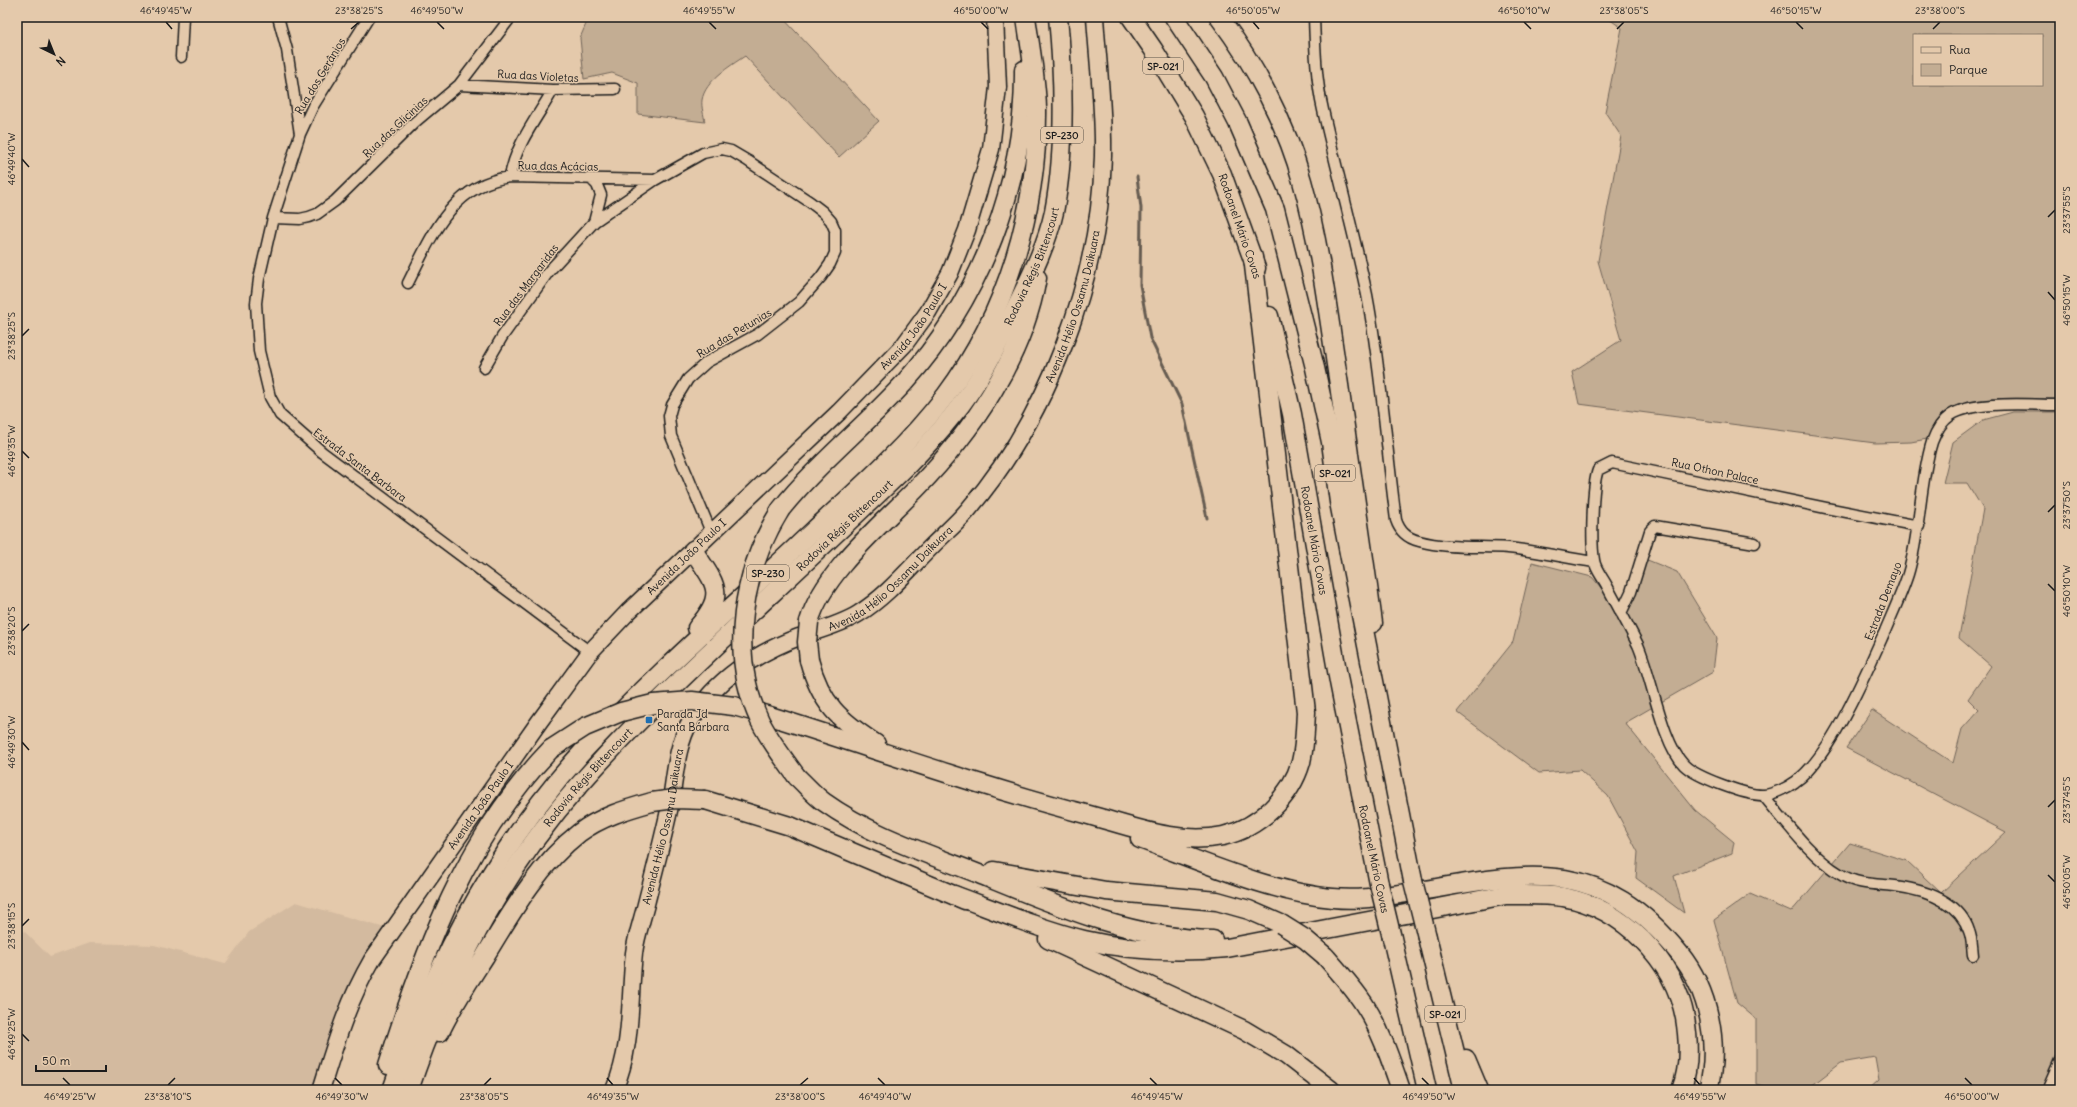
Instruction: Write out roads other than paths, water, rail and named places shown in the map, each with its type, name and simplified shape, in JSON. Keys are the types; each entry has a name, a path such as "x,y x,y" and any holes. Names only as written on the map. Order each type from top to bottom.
{"highway":[{"path":"1025,17 1024,82 1021,121 1009,191 997,228 969,293 936,344 906,380 872,417 795,492 781,509 764,542 751,578 744,608 742,641 747,683 760,721 797,777 822,801 848,818 881,834 1051,903 1135,930 1163,936 1200,940 1234,940 1278,931 1348,926 1506,895 1537,894 1564,898 1586,904 1627,926 1642,939 1670,976 1681,1004 1687,1033 1687,1070 1681,1090"},
{"name":"Rodovia Régis Bittencourt","path":"392,1090 423,1006 453,941 512,840 546,795 586,748 631,702 885,463 946,394 975,348 997,306 1016,252 1025,220 1032,180 1037,106 1034,68 1025,17"},
{"name":"Rodovia Régis Bittencourt","path":"409,1090 422,1051 448,988 481,923 550,821 578,785 633,726 869,502 951,418 976,383 997,346 1042,252 1053,214 1062,153 1061,50 1058,17"},
{"name":"Rodoanel Mário Covas","path":"1130,17 1153,49 1194,116 1222,174 1253,257 1275,338 1292,414 1342,698 1379,884 1427,1090"},
{"name":"SP-021","path":"1174,17 1214,78 1258,169 1275,209 1315,368 1331,442 1339,502 1412,881 1464,1090"},
{"path":"1221,20 1257,76 1281,126 1302,180 1315,233 1376,643 1387,747"},
{"path":"893,756 846,722 827,703 815,682 809,660 807,642 809,622 813,609 825,587 868,538 918,487 959,439 987,400 1016,343 1033,300 1042,252"},
{"path":"1045,804 1176,837 1204,838 1218,836 1243,829 1260,820 1276,805 1291,785 1300,763 1305,740 1306,712 1302,668 1284,531 1253,257"},
{"path":"631,702 705,618 713,606 716,590 711,577 693,550"},
{"path":"381,1090 418,974 459,881 481,840 503,805 524,777 551,750 585,727 621,712 653,704 692,701 734,706 776,718 1045,804 1234,873 1277,887 1310,895 1335,899 1380,897 1496,878 1532,876 1565,878 1589,884 1611,893 1631,905 1668,939 1694,973 1700,987 1711,1032 1712,1054 1708,1090"},
{"path":"415,1090 441,1030 510,916 538,876 558,852 580,833 601,819 652,802 675,799 705,800 749,812 790,826 954,895 1244,1030 1307,1070 1332,1090"},
{"path":"946,861 1032,879 1106,891 1217,901 1250,910 1278,931 1305,939 1325,956 1348,982 1365,1006 1380,1036 1401,1090"},
{"path":"954,895 1052,930 1085,940 1120,947 1196,951 1227,948 1278,931"},
{"path":"1438,981 1479,1090"}],"main road":[{"name":"Avenida João Paulo I","path":"321,1090 341,1024 352,995 372,960 590,652 628,612 711,532 839,412 904,345 928,312 950,273 967,230 990,149 998,87 995,17"},
{"name":"Avenida Hélio Ossamu Daikuara","path":"614,1090 626,1057 630,1032 635,951 667,821 680,750 689,725 707,698 721,682 739,669 796,639 840,623 859,613 877,600 966,512 983,492 1010,452 1035,408 1055,366 1073,323 1083,284 1096,224 1101,186 1102,117 1095,17"}],"street":[{"path":"181,57 183,17"},
{"path":"278,17 286,50 300,134"},
{"name":"Rua dos Gerânios","path":"273,218 300,134 312,106 369,17"},
{"name":"Rua das Glicinias","path":"273,218 300,219 317,214 326,208 348,189 410,127 459,85 511,17"},
{"path":"1314,17 1317,73 1322,110 1352,226 1367,298 1398,528 1406,536 1419,541 1452,546 1510,548 1594,562"},
{"name":"Rua das Violetas","path":"459,85 553,90 615,89"},
{"name":"Rua das Acácias","path":"553,90 517,150 510,177 655,180"},
{"name":"Rua das Petunias","path":"594,222 655,180 703,153 722,149 731,151 822,212 831,221 834,230 835,253 822,277 799,302 758,334 707,362 688,379 672,405 669,416 671,436 711,532"},
{"path":"408,283 432,235 443,217 457,202 479,186 491,181 510,177"},
{"name":"Rua das Margaridas","path":"484,368 502,336 549,271 594,222 601,196 597,185 591,179"},
{"name":"Estrada Santa Barbara","path":"273,218 259,279 256,325 259,352 266,384 274,405 280,415 322,452 590,652"},
{"name":"Estrada Demayo","path":"1594,562 1638,646 1650,676 1667,735 1682,764 1699,775 1739,790 1763,795 1785,788 1804,775 1823,752 1846,713 1900,596 1908,574 1919,526 1932,441 1943,422 1960,410 1981,406 2060,405"},
{"name":"Rua Othon Palace","path":"1594,562 1594,483 1598,470 1612,463 1919,526"},
{"path":"1621,613 1631,592 1650,531 1655,526 1755,543"},
{"path":"1763,795 1795,833 1826,864 1840,874 1852,881 1870,885 1919,890 1948,903 1958,911 1965,921 1970,932 1974,955"},
{"path":"2049,1085 2060,1060"}],"waterway":[{"path":"1137,177 1141,208 1140,285 1150,338 1182,404 1207,518"}],"place":[{"name":"Parada Jd Santa Bárbara","path":"649,720"}]}
